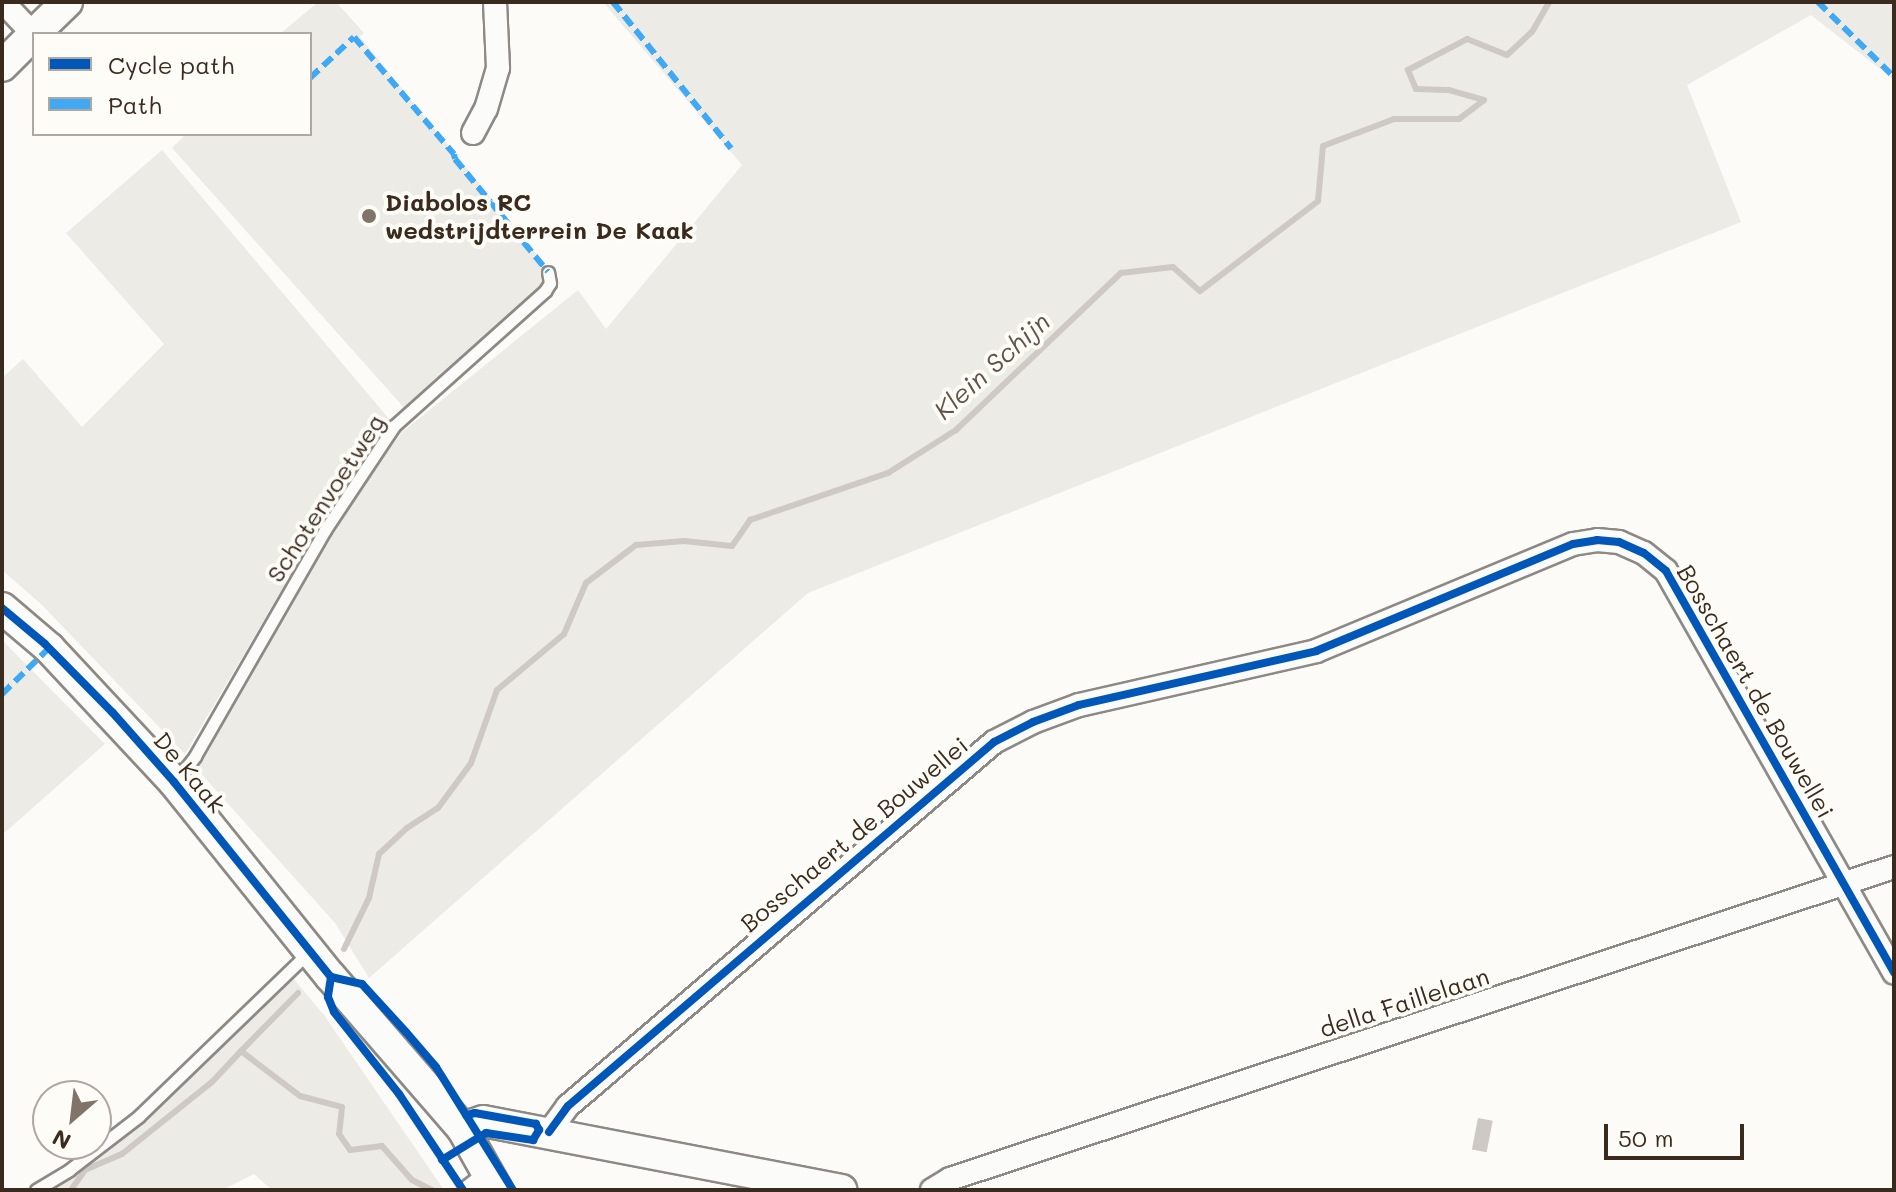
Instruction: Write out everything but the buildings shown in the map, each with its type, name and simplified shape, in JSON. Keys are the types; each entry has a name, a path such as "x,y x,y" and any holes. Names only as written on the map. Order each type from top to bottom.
{"main road":[{"path":"36,32 67,2"},
{"path":"2,66 32,36"},
{"name":"De Kaak","path":"2,608 71,670 174,782 391,1048"},
{"path":"391,1048 462,1128 482,1187"},
{"path":"391,1048 482,1187"},
{"path":"462,1128 483,1121 841,1190"}],"street":[{"path":"3,2 32,32"},
{"path":"473,133 486,109 498,68 495,2"},
{"name":"Bosschaert de Bouwellei","path":"549,1132 568,1106 994,742 1033,722 1079,705 1316,651 1573,544 1597,540 1619,542 1644,553 1666,571 1894,973"},
{"name":"della Faillelaan","path":"932,1190 950,1179 1894,867"}],"lane":[{"name":"Schotenvoetweg","path":"174,782 195,756 325,530 394,426 545,291 550,283 548,272"},
{"path":"36,1190 69,1170 139,1116 310,950"}],"shaded area":[{"name":"Diabolos RC wedstrijdterrein De Kaak","path":"318,2 336,2 364,33 360,37 560,283 407,411 172,148 184,136 312,136 312,32 282,32"},
{"path":"603,2 1894,2 1894,80 1811,15 1687,85 1741,222 808,593 369,978 335,923 196,768 329,536 401,433 578,290 606,329 742,165"},
{"path":"162,150 390,420 319,527 185,754 42,605 2,570 2,378 23,359 82,427 164,344 66,233"},
{"path":"2,640 105,744 2,835"},
{"path":"288,972 324,1015 444,1190 272,1190 254,1174 222,1190 36,1190 78,1160 112,1160 112,1135 139,1116"},
{"path":"1478,1118 1493,1121 1487,1152 1472,1149"}],"waterway":[{"name":"Klein Schijn","path":"344,949 369,898 379,854 407,828 438,808 471,763 497,690 564,634 586,583 636,545 684,541 732,546 750,520 888,473 956,430 1121,273 1173,267 1200,291 1318,201 1323,146 1394,119 1459,119 1484,100 1448,90 1416,89 1408,70 1467,39 1507,55 1532,32 1549,2"},
{"name":"Klein Schijn","path":"298,993 241,1051 300,1096 342,1107 339,1134 350,1150 382,1146 412,1180 432,1190"},
{"path":"71,1190 85,1170 122,1154 212,1082 241,1051"}],"marked path":[{"path":"613,2 731,148"},
{"path":"1818,2 1894,77"},
{"path":"312,76 354,37 454,154 548,272"},
{"path":"2,694 49,648"}],"cycle path":[{"path":"549,1132 568,1106 994,742 1033,722 1079,705 1316,651 1573,544 1597,540 1619,542 1644,553 1666,571 1894,973"},
{"path":"2,608 45,644 113,713 174,782 331,977"},
{"path":"331,977 362,984 436,1067 513,1190"},
{"path":"331,977 328,997 334,1012 399,1094 463,1190"},
{"path":"442,1160 486,1133 533,1140 539,1130 536,1124 475,1113 466,1115"}],"place":[{"name":"Diabolos RC wedstrijdterrein De Kaak","path":"369,216"}]}
